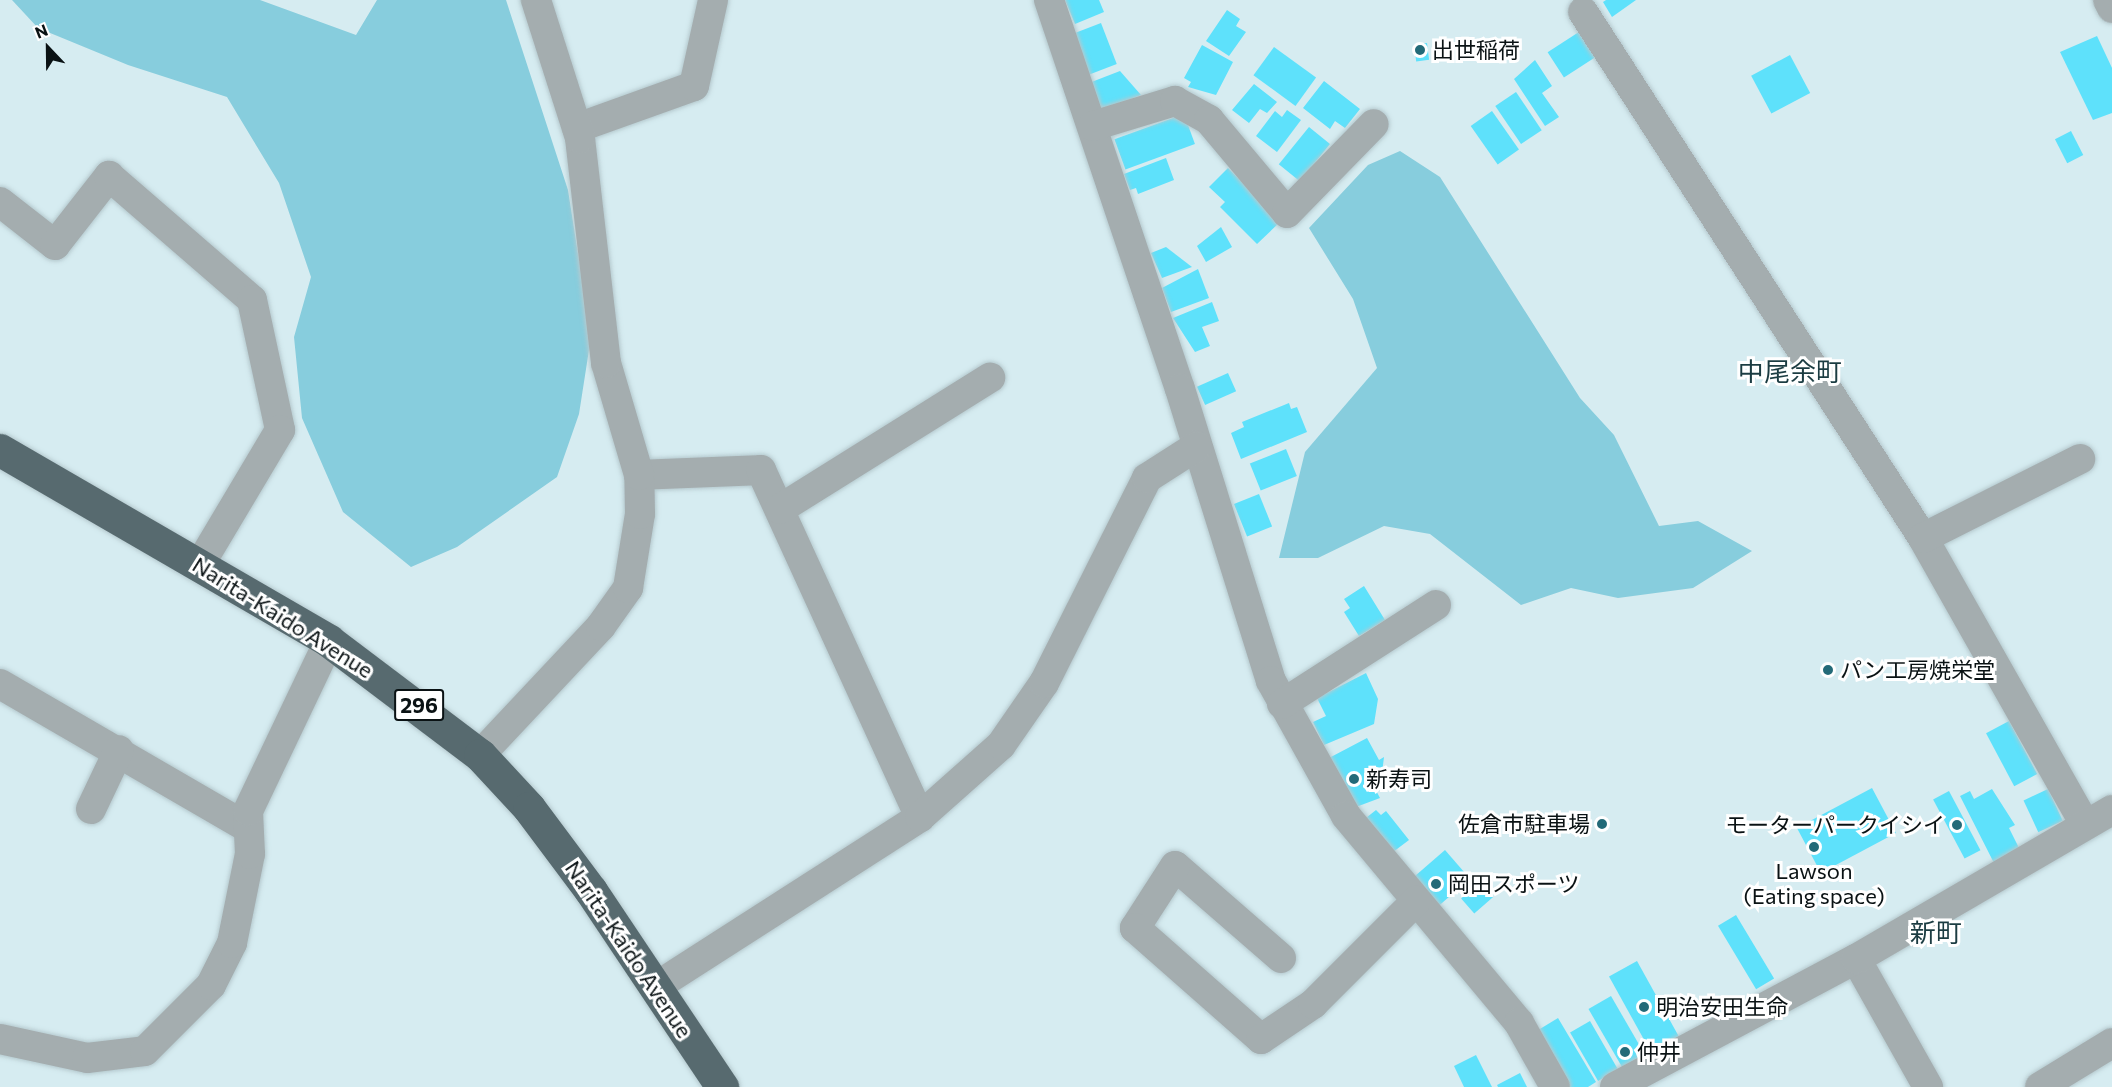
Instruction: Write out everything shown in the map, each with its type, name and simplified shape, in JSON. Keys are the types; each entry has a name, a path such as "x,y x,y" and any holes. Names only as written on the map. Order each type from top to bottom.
{"highway":[{"name":"Narita-Kaido Avenue","path":"0,450 200,564 329,641 480,755 529,808 657,986 722,1087"}],"street":[{"path":"480,755 601,626 628,588 640,514 639,476 606,363 577,128 536,0"},
{"path":"577,128 694,86 713,0"},
{"path":"1049,0 1093,126 1282,704 1346,816 1519,1023 1555,1087"},
{"path":"2108,0 2112,8"},
{"path":"1583,12 1923,538 2085,824"},
{"path":"1093,126 1174,101 1209,120 1287,213 1374,124"},
{"path":"0,202 55,245 109,176 252,300 280,430 200,564"},
{"path":"780,509 990,378"},
{"path":"657,986 920,817 1001,745 1044,683 1147,478 1197,446"},
{"path":"1923,538 2080,459"},
{"path":"639,476 761,470 920,817"},
{"path":"1282,704 1436,605"},
{"path":"0,1039 87,1058 145,1051 182,1020 211,985 232,943 250,854 247,827 249,811 329,641"},
{"path":"0,684 119,750 247,827"},
{"path":"91,808 119,750"},
{"path":"1615,1087 1856,959 2112,810"},
{"path":"1281,958 1175,866 1135,928 1261,1039 1313,1004 1416,901"},
{"path":"1856,959 1928,1087"},
{"path":"2040,1087 2108,1052"}],"shaded area":[{"path":"12,0 260,0 356,35 377,0 506,0 568,190 591,337 579,414 557,477 457,547 411,567 343,512 302,418 294,337 311,277 279,183 227,97 128,65 38,28"},
{"path":"1400,151 1440,177 1580,398 1614,435 1659,526 1698,521 1752,551 1693,588 1618,598 1571,588 1521,605 1430,534 1384,526 1318,558 1279,558 1305,452 1377,368 1353,299 1309,228 1368,165"}],"building":[{"path":"1065,0 1099,0 1104,12 1075,24"},
{"path":"1606,0 1636,0 1612,17 1603,2"},
{"path":"1227,10 1240,19 1236,26 1246,32 1229,56 1206,41"},
{"path":"1101,23 1117,64 1089,75 1073,34"},
{"path":"1582,30 1598,55 1564,77 1548,52"},
{"path":"2097,36 2112,68 2112,113 2093,120 2060,52"},
{"path":"1427,43 1429,60 1416,61 1414,45"},
{"path":"1202,45 1233,62 1216,95 1188,87 1191,82 1184,78"},
{"path":"1274,47 1316,78 1295,106 1253,75"},
{"path":"1790,55 1810,93 1771,114 1751,76"},
{"path":"1535,60 1552,86 1542,93 1559,117 1545,126 1514,79"},
{"path":"1120,71 1141,95 1100,111 1089,83"},
{"path":"1324,81 1360,109 1345,128 1335,121 1330,129 1303,108"},
{"path":"1254,84 1277,102 1267,113 1260,109 1249,123 1232,110"},
{"path":"1516,92 1542,130 1521,144 1495,106"},
{"path":"1287,110 1301,120 1277,152 1256,136 1275,111 1282,117"},
{"path":"1492,111 1519,150 1498,164 1471,126"},
{"path":"1184,114 1195,144 1125,169 1114,139"},
{"path":"1309,127 1330,144 1300,181 1279,164"},
{"path":"2071,131 2083,155 2067,163 2055,139"},
{"path":"1166,158 1174,180 1138,194 1136,188 1130,190 1124,174"},
{"path":"1228,168 1281,221 1257,244 1220,207 1225,202 1209,187"},
{"path":"1221,227 1232,247 1206,262 1197,246"},
{"path":"1166,247 1192,267 1162,278 1151,253"},
{"path":"1198,269 1209,298 1171,312 1162,288"},
{"path":"1212,302 1219,321 1202,327 1210,346 1195,352 1173,318"},
{"path":"1228,373 1236,391 1205,405 1197,387"},
{"path":"1289,403 1291,409 1297,407 1307,432 1241,459 1231,433 1244,427 1242,422"},
{"path":"1286,449 1297,476 1261,490 1250,464"},
{"path":"1259,494 1272,526 1247,537 1234,504"},
{"path":"1364,586 1385,620 1359,636 1344,612 1350,608 1344,599"},
{"path":"1366,673 1378,699 1374,724 1324,745 1313,722 1326,716 1317,698"},
{"path":"2009,721 2037,774 2014,786 1986,733"},
{"path":"1367,738 1379,760 1384,757 1382,773 1370,779 1380,798 1356,807 1329,758"},
{"path":"1872,788 1896,833 1821,873 1797,828"},
{"path":"1992,789 2015,825 2009,828 2021,852 1995,865 1960,796 1970,791 1974,799"},
{"path":"2048,789 2063,821 2038,832 2024,800"},
{"name":"モーターパークイシイ","path":"1949,791 1980,850 1965,859 1933,799"},
{"path":"1376,810 1381,815 1386,811 1409,840 1393,852 1366,818"},
{"path":"1445,850 1470,879 1438,906 1413,878"},
{"path":"1480,882 1493,897 1474,913 1461,898"},
{"path":"1736,915 1774,978 1756,989 1718,926"},
{"name":"明治安田生命","path":"1637,961 1680,1038 1652,1053 1609,977"},
{"path":"1611,996 1646,1057 1623,1070 1588,1009"},
{"path":"1558,1018 1596,1082 1588,1087 1568,1087 1535,1032"},
{"path":"1590,1021 1618,1069 1598,1081 1570,1032"},
{"path":"1476,1055 1492,1087 1464,1087 1454,1066"},
{"path":"1520,1073 1527,1087 1498,1087 1497,1085"}],"place":[{"name":"出世稲荷","path":"1420,50"},
{"name":"パン工房焼栄堂","path":"1828,670"},
{"name":"新寿司","path":"1354,779"},
{"name":"佐倉市駐車場","path":"1602,824"},
{"name":"モーターパークイシイ","path":"1957,825"},
{"name":"Lawson (Eating space)","path":"1814,847"},
{"name":"岡田スポーツ","path":"1436,884"},
{"name":"明治安田生命","path":"1644,1007"},
{"name":"仲井","path":"1625,1052"}],"district":[{"name":"中尾余町","path":"1790,371"},
{"name":"新町","path":"1936,932"}]}
